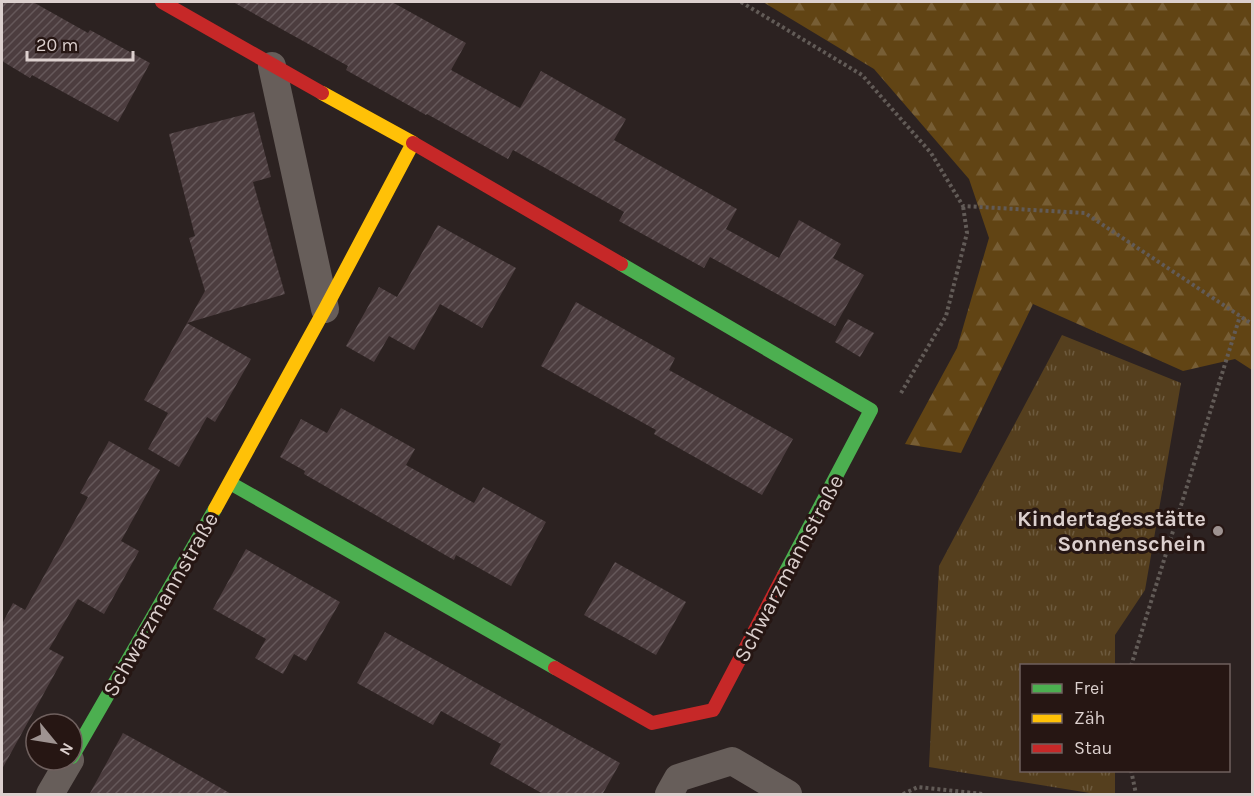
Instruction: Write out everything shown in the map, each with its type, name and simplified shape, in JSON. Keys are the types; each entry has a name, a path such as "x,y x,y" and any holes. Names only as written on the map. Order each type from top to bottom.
{"street":[{"path":"162,2 272,66 413,143 871,410"},
{"path":"272,66 326,309"},
{"name":"Schwarzmannstraße","path":"84,736 230,483 326,309 413,143"},
{"name":"Schwarzmannstraße","path":"230,483 652,723 713,710 871,410"},
{"path":"669,795 678,778 732,761 788,795"},
{"name":"Schwarzmannstraße","path":"50,795 63,772"}],"path":[{"path":"741,2 862,75 932,153 963,206 967,233 946,316 891,410 871,410"},
{"path":"963,206 1084,213 1252,324"},
{"path":"1132,664 1240,316"},
{"path":"1131,772 1136,795"},
{"path":"903,795 918,787 983,795"}],"green space":[{"path":"763,2 1252,2 1252,370 1235,359 1183,371 1033,304 961,453 905,444 957,348 989,238 969,179 874,69"},
{"path":"1062,335 1181,383 1145,590 1115,635 1115,664 1020,664 1020,772 1115,772 1115,794 1096,794 929,767 939,566"}],"building":[{"path":"2,2 33,2 88,33 90,30 150,63 118,122 32,75 30,78 2,61"},
{"path":"233,2 392,2 466,43 451,70 520,108 541,71 626,119 614,140 737,209 726,229 779,258 799,220 841,244 833,258 864,275 835,326 710,257 704,268 619,221 624,212 513,150 508,159 426,115 346,70 348,66"},
{"path":"254,112 271,177 253,182 285,294 187,323 205,291 189,238 195,236 169,134"},
{"path":"438,225 516,268 482,328 440,304 414,350 389,336 374,362 346,346 379,287 397,297"},
{"path":"576,302 675,358 669,370 793,439 762,495 654,434 656,430 541,366"},
{"path":"848,319 874,333 860,357 835,342"},
{"path":"187,323 251,359 215,422 207,417 179,467 148,449 168,413 144,400"},
{"path":"341,408 415,449 406,465 474,503 483,487 546,522 511,586 456,555 454,560 304,474 305,471 280,457 301,419 327,433"},
{"path":"109,441 160,470 121,541 139,551 104,614 78,599 49,649 64,657 34,712 24,712 24,729 2,769 2,624 13,603 25,610 88,497 80,493"},
{"path":"246,549 340,602 306,661 294,654 283,674 255,658 266,639 213,609"},
{"path":"615,562 686,602 656,655 584,615"},
{"path":"385,632 620,763 602,795 545,795 490,764 501,744 441,711 433,725 357,683"},
{"path":"123,733 165,756 233,795 89,795"}],"traffic: fast":[{"path":"621,264 871,410 784,575"},
{"path":"230,483 555,668"},
{"path":"84,736 215,509"}],"traffic: slow":[{"path":"215,509 413,143 322,93"}],"traffic: jam":[{"path":"162,2 322,93"},
{"path":"413,143 621,264"},
{"path":"555,668 652,723 713,710 784,575"}],"place":[{"name":"Kindertagesstätte Sonnenschein","path":"1218,531"}]}
